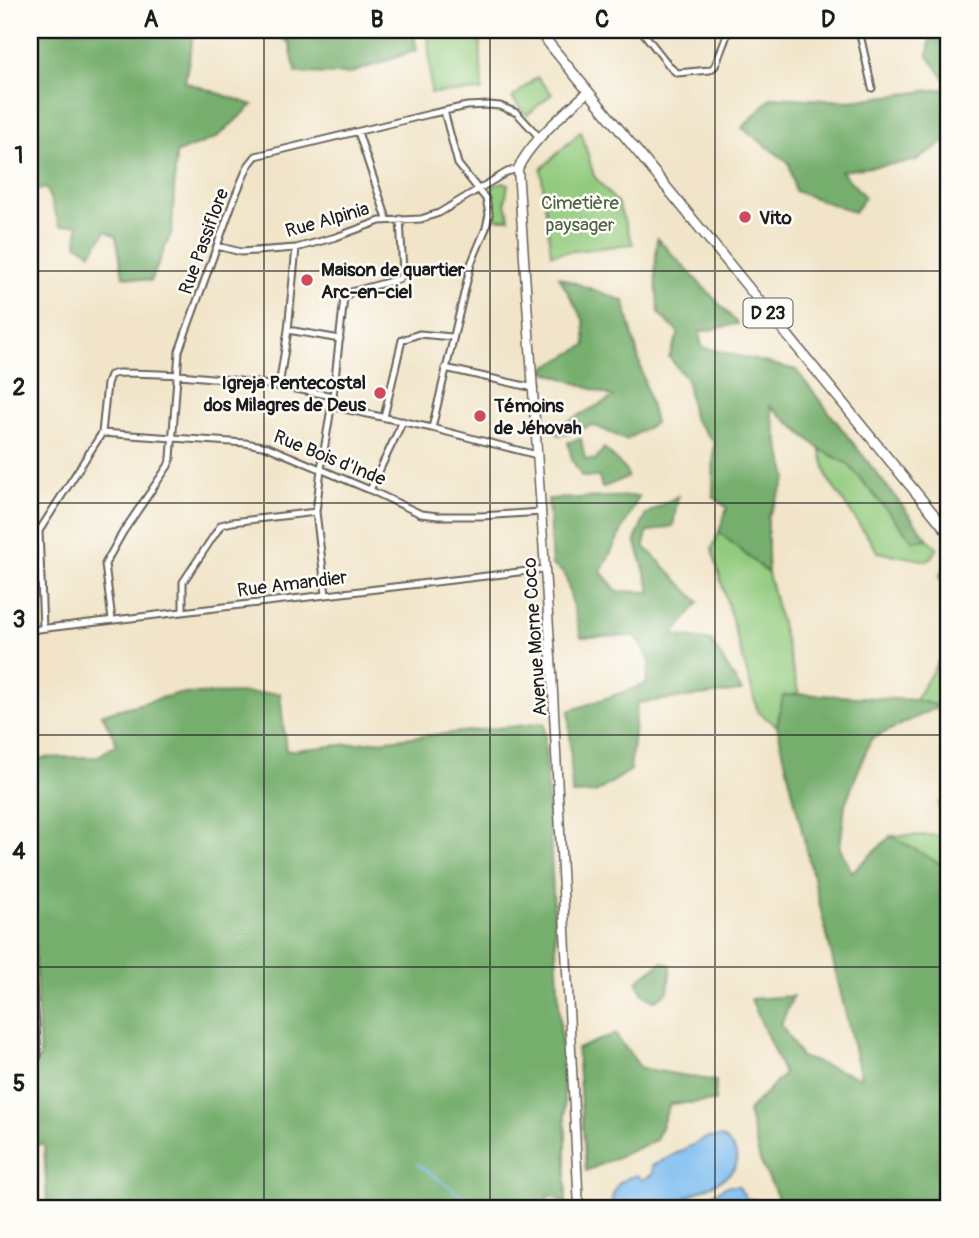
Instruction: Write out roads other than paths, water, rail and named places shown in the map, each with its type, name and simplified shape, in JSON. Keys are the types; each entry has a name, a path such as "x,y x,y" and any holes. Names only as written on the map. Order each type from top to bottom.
{"main road":[{"name":"D 23","path":"538,30 949,533"}],"street":[{"path":"643,32 656,30"},
{"path":"643,32 677,73 710,70 715,65 729,30"},
{"path":"859,30 872,88"},
{"path":"518,169 540,138 588,92"},
{"name":"Rue Passiflore","path":"112,620 105,564 171,458 179,351 248,166 256,156 467,107 500,106 517,113 540,138"},
{"path":"432,428 471,264 489,214 486,199 458,164 444,111"},
{"path":"358,132 387,219"},
{"name":"Rue Alpinia","path":"217,246 241,252 296,248 324,241 380,220 421,219 439,213 507,172 518,169"},
{"name":"Avenue Morne Coco","path":"518,169 553,687 579,1208"},
{"path":"326,595 316,512 344,298 351,292 399,279 403,272 400,219"},
{"path":"279,386 296,248"},
{"path":"288,330 340,339"},
{"path":"384,416 402,340 419,334 452,337"},
{"path":"445,368 534,388"},
{"path":"43,628 39,531 102,433 110,375 178,374 279,386 333,396"},
{"path":"331,406 384,416 537,455"},
{"path":"370,490 403,421"},
{"name":"Rue Bois d'Inde","path":"102,433 268,447 421,514 481,516 542,512"},
{"path":"183,612 183,582 221,525 316,512"},
{"name":"Rue Amandier","path":"30,630 545,569"},
{"path":"30,942 31,995 38,1056 30,1057"}],"water":[{"path":"722,1137 737,1156 736,1164 726,1177 666,1207 611,1208 615,1190 625,1179 637,1175 642,1180 653,1174 652,1166 706,1138"},
{"path":"727,1186 738,1186 747,1199 757,1200 761,1208 702,1208 701,1201"}],"waterway":[{"path":"417,1164 458,1193 473,1208"}],"place":[{"name":"Vito","path":"745,217"},
{"name":"Maison de quartier Arc-en-ciel","path":"307,280"},
{"name":"Igreja Pentecostal dos Milagres de Deus","path":"380,393"},
{"name":"Témoins de Jéhovah","path":"480,416"}],"park label":[{"name":"Cimetière paysager","path":"580,213"}]}
